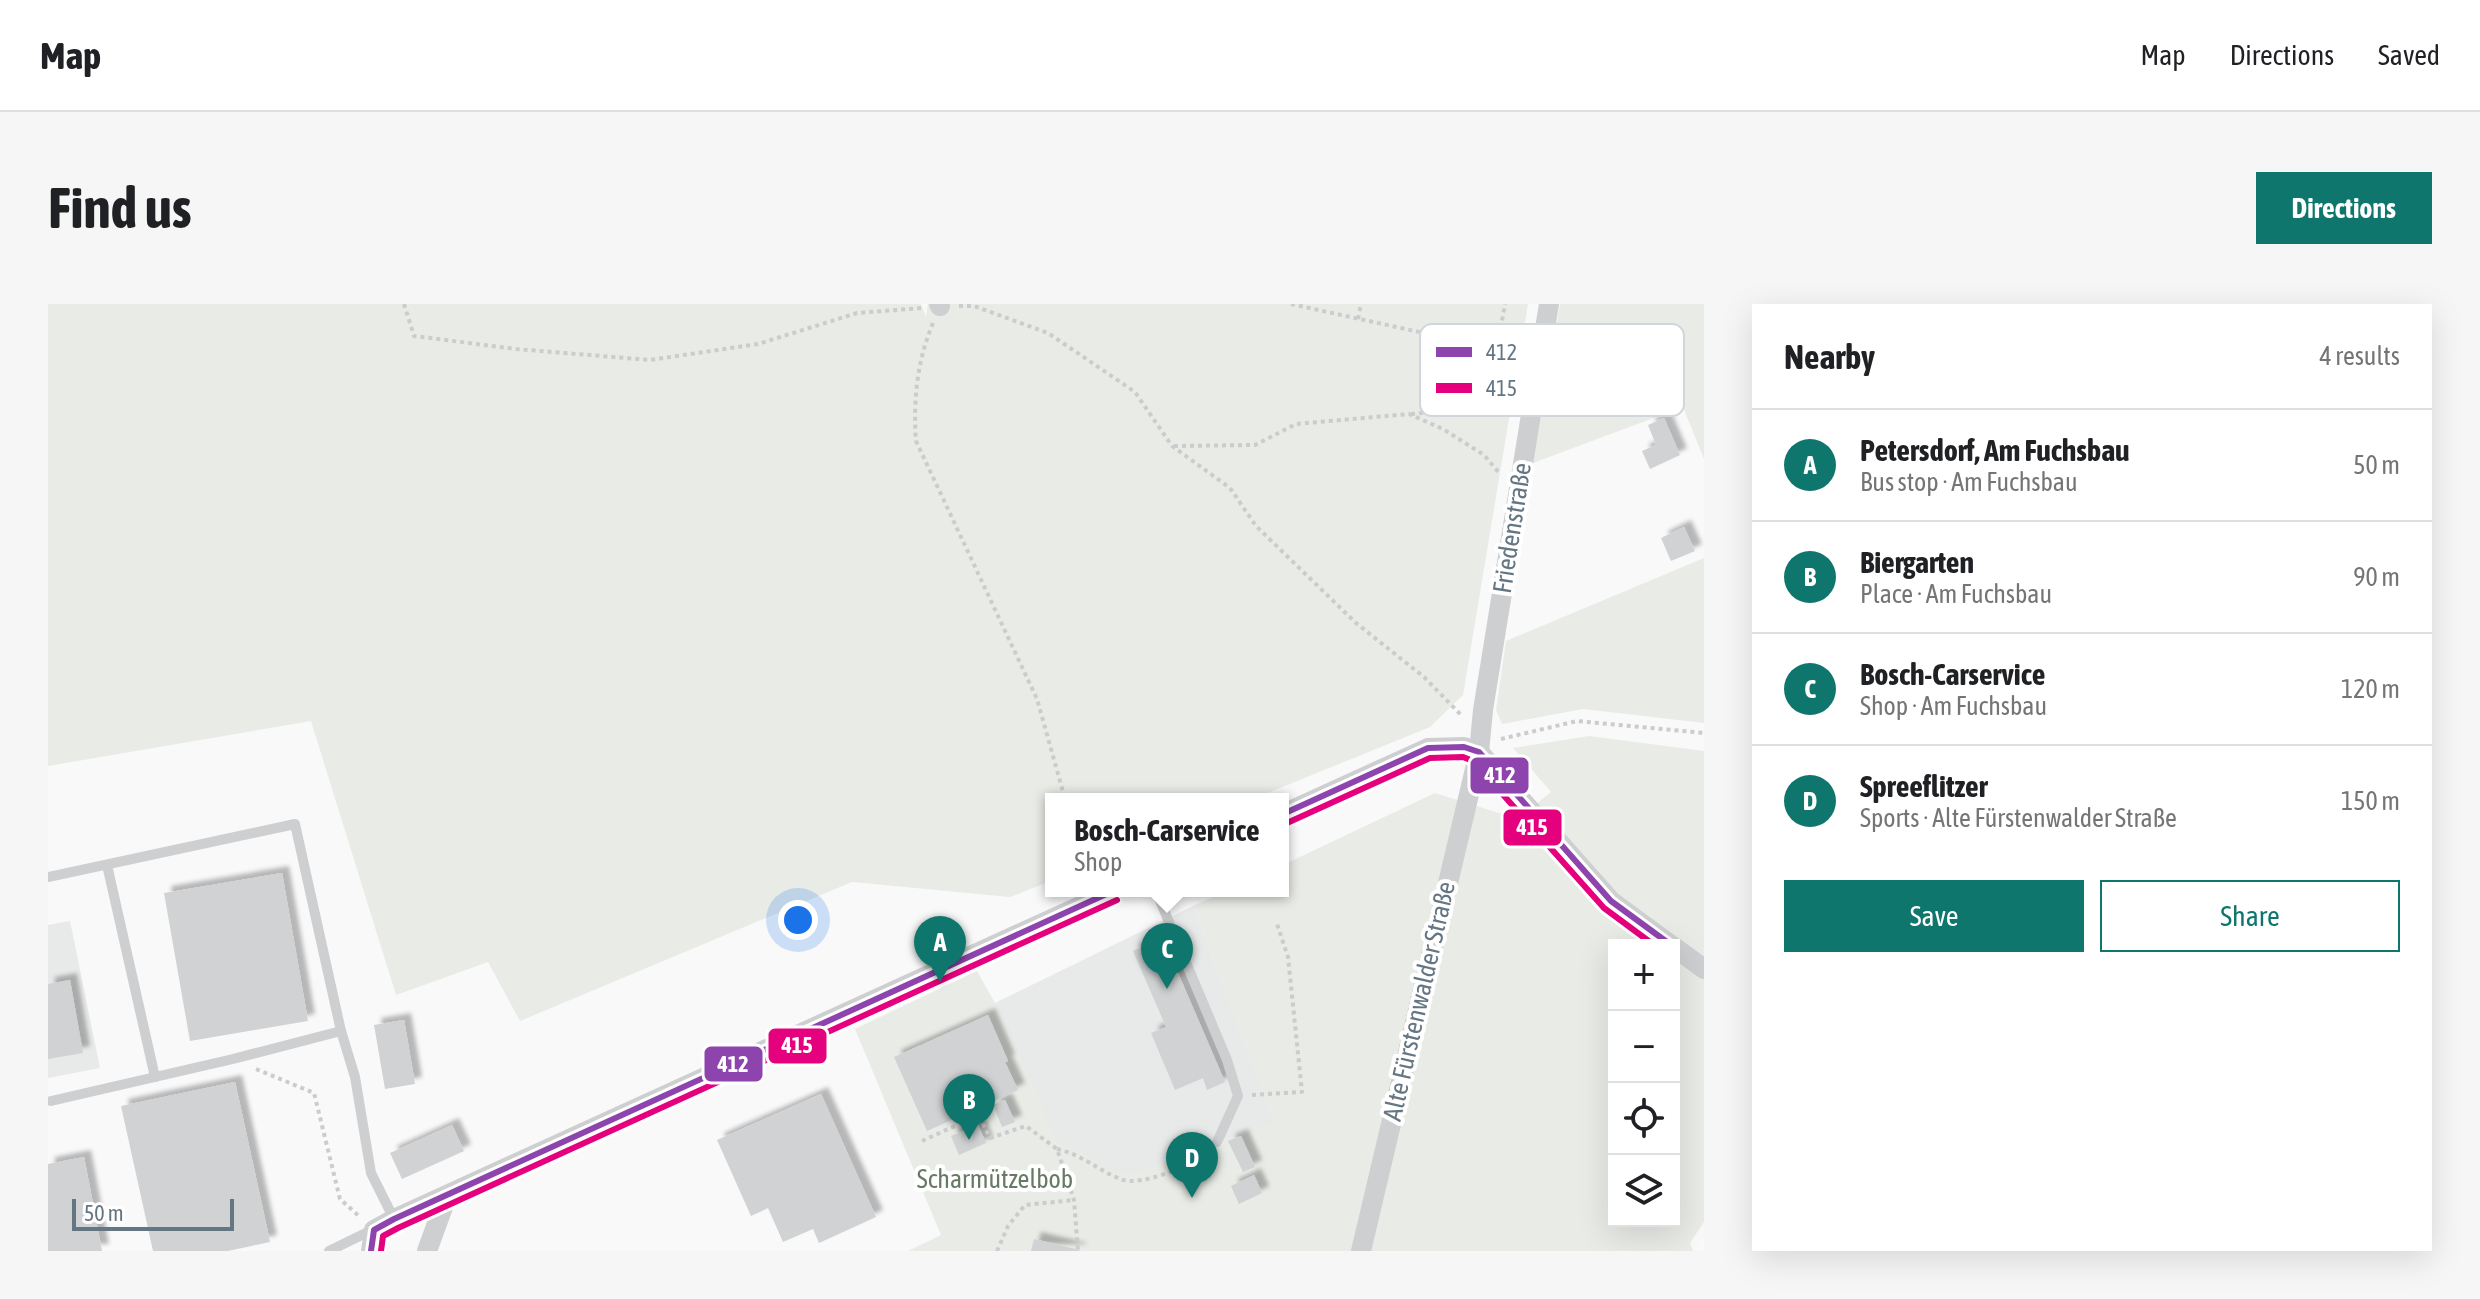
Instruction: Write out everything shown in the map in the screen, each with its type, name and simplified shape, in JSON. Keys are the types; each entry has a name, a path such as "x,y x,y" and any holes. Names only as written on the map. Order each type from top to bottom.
{"street":[{"name":"Friedenstraße","path":"1546,324 1549,304"},
{"name":"Friedenstraße","path":"1479,752 1530,416"},
{"path":"1289,811 1428,748 1464,747 1479,752 1611,901 1663,939"},
{"name":"Alte Fürstenwalder Straße","path":"1361,1251 1479,752"},
{"path":"371,1251 374,1230 394,1219 1100,897"},
{"path":"1680,952 1704,969"},
{"path":"433,1245 447,1196"}],"lane":[{"path":"48,877 295,824 341,1031 355,1077 371,1173 394,1219"},
{"path":"107,865 155,1077"},
{"path":"1159,897 1227,1060 1238,1096 1217,1142"},
{"path":"51,1101 341,1031"},
{"path":"329,1251 374,1230"}],"path":[{"path":"404,304 414,336 516,349 650,360 758,344 857,313 940,305 974,306 1048,333 1135,392 1172,446 1230,488 1256,526 1356,623 1424,677 1462,716 1479,752 1508,736 1577,721 1704,733"},
{"path":"1291,304 1420,332"},
{"path":"1358,319 1361,304"},
{"path":"1501,324 1505,304"},
{"path":"940,305 930,330 913,406 916,441 1037,699 1063,793"},
{"path":"1172,446 1255,445 1296,424 1420,413"},
{"path":"1409,414 1443,429 1484,455 1517,494"},
{"path":"1238,1096 1302,1092 1288,957 1277,924"},
{"path":"233,1059 314,1093 340,1199 374,1230"},
{"path":"922,1141 977,1112 990,1138 1026,1126 1057,1149 1081,1157 1122,1180 1139,1180 1216,1154 1217,1142"},
{"path":"1057,1149 1074,1200 1080,1245 1078,1251"},
{"path":"997,1251 1008,1226 1025,1205 1074,1200"}],"shaded area":[{"path":"1193,906 1312,1225 1105,1251 995,1003"},
{"path":"70,921 100,1068 48,1078 48,925"}],"green space":[{"path":"48,304 921,304 926,317 928,304 1528,304 1525,324 1420,324 1420,416 1509,416 1463,695 1430,727 1268,793 1045,793 1045,883 1010,897 852,882 520,1021 488,962 396,995 311,721 48,766"},
{"path":"1560,304 1704,304 1704,459 1684,409 1684,324 1557,324"},
{"path":"1541,416 1659,416 1533,463"},
{"path":"1704,558 1704,723 1583,709 1502,724 1496,710 1506,641"},
{"path":"1589,736 1704,751 1704,1222 1690,1243 1693,1251 908,1251 941,1235 855,1029 977,971 995,1003 1058,1144 1120,1172 1132,1173 1156,1167 1199,1144 1195,1135 1218,1140 1236,1138 1273,1122 1193,906 1213,897 1289,897 1289,862 1435,793 1518,819 1551,792 1513,748"}],"building":[{"path":"1664,418 1680,455 1650,469 1642,451 1656,445 1648,425"},
{"path":"1684,527 1695,551 1671,561 1661,538"},
{"path":"282,873 308,1021 190,1041 164,893"},
{"path":"1163,938 1225,1082 1207,1090 1203,1078 1175,1090 1151,1033 1166,1027 1133,951"},
{"path":"70,980 83,1053 48,1059 48,984"},
{"path":"988,1015 1018,1090 927,1131 894,1057"},
{"path":"404,1020 415,1084 385,1089 374,1025"},
{"path":"235,1082 270,1242 228,1251 153,1251 121,1106"},
{"path":"821,1094 876,1217 819,1243 813,1229 783,1242 768,1208 751,1216 717,1140"},
{"path":"1005,1100 1015,1122 1002,1127 993,1105"},
{"path":"452,1125 464,1151 402,1179 390,1153"},
{"path":"978,1125 986,1143 959,1155 951,1136"},
{"path":"1241,1136 1255,1167 1243,1172 1228,1141"},
{"path":"84,1157 102,1251 48,1251 48,1164"},
{"path":"1254,1175 1262,1193 1239,1204 1231,1186"},
{"name":"Scharmützelbob","path":"1034,1239 1080,1250 1031,1251"}],"transit line":[{"name":"412","path":"1289,811 1428,748 1464,747 1479,752 1611,901 1663,939"},
{"name":"415","path":"1289,822 1430,758 1463,757 1473,761 1604,908 1646,939"},
{"name":"412","path":"371,1251 374,1230 394,1219 1100,897"},
{"name":"415","path":"381,1251 383,1236 398,1228 1117,900"}],"place":[{"name":"Petersdorf, Am Fuchsbau","path":"940,982"},
{"name":"Bosch-Carservice","path":"1167,989"},
{"name":"Biergarten","path":"969,1140"},
{"name":"Spreeflitzer","path":"1192,1198"}]}
